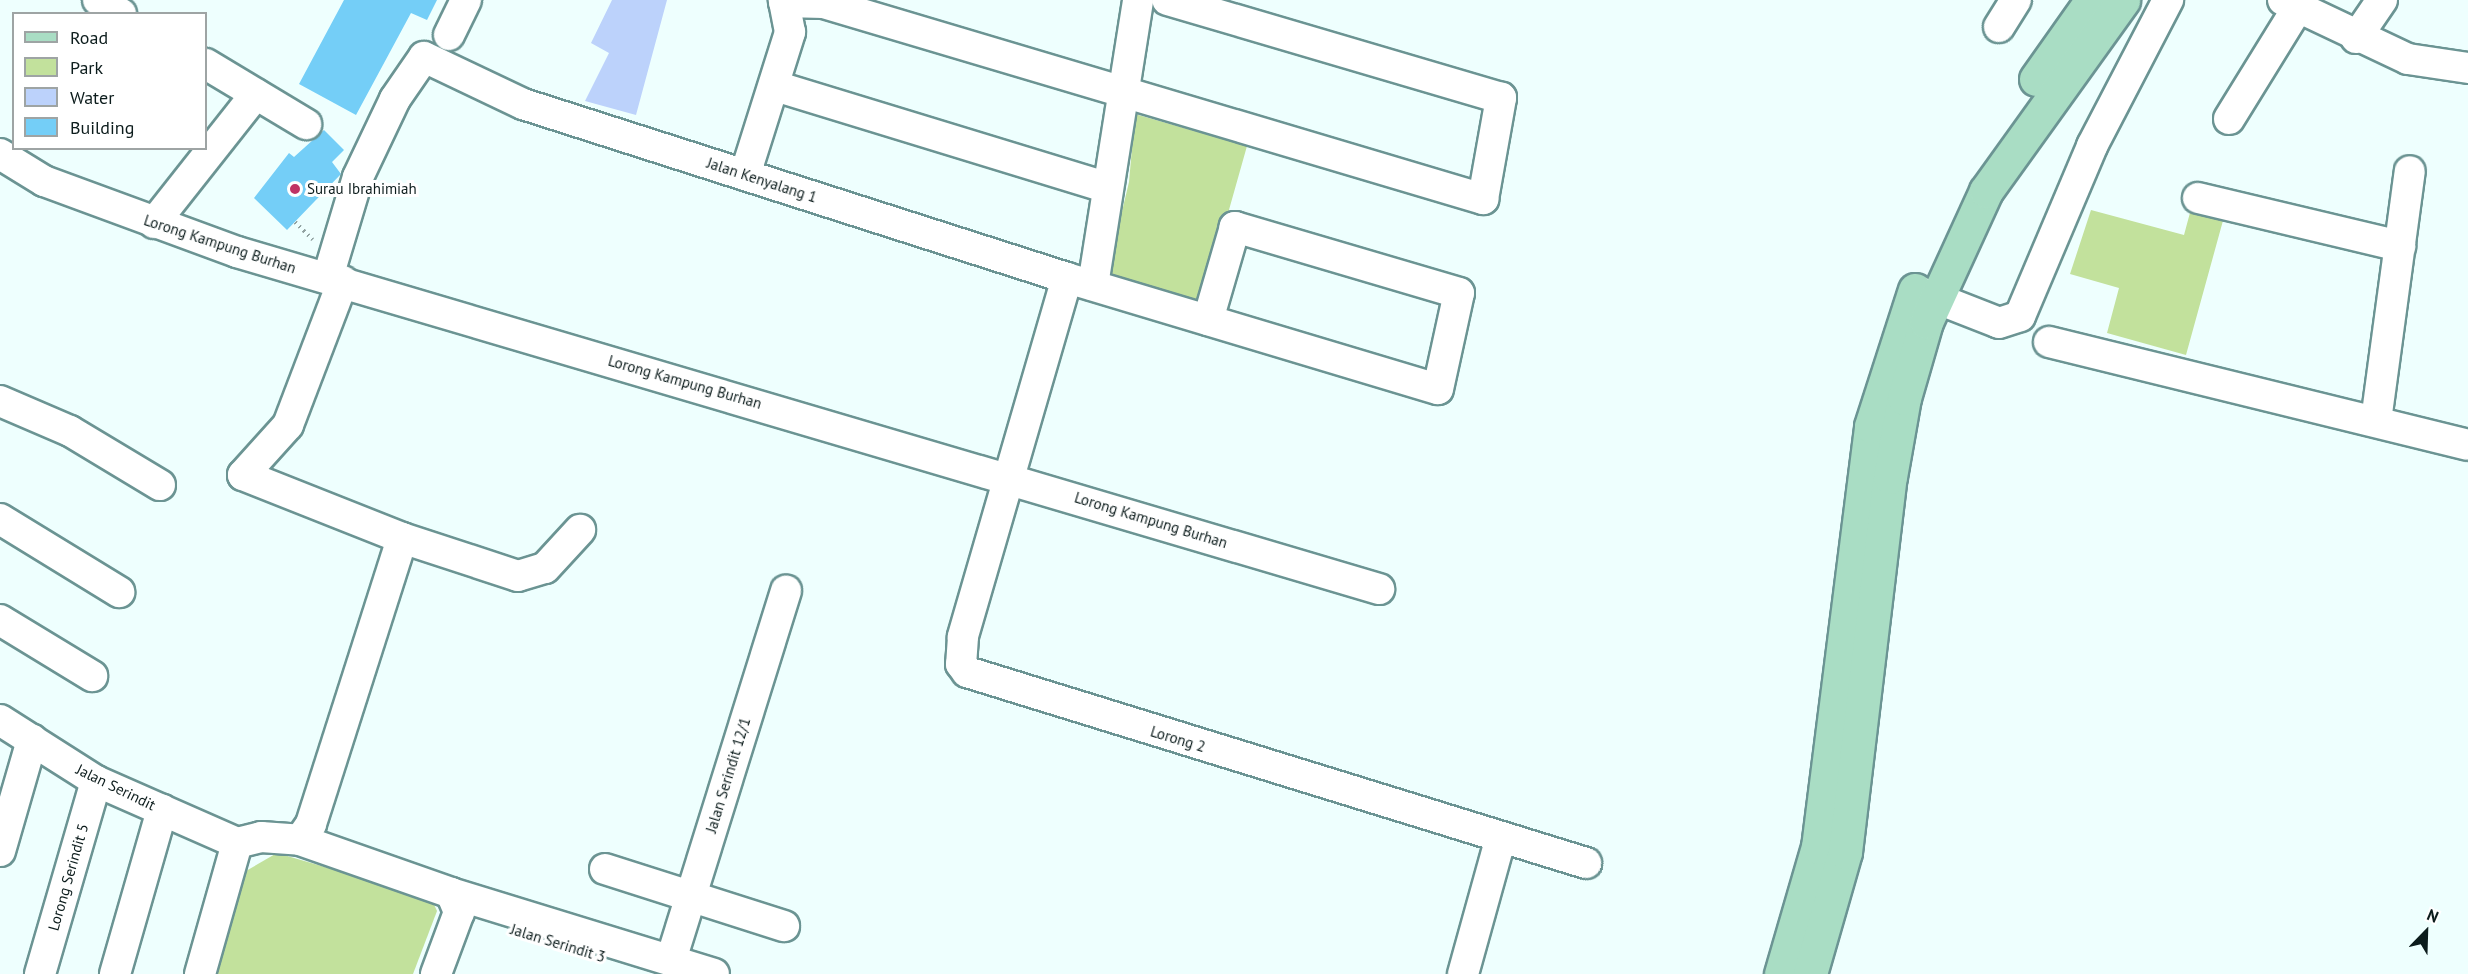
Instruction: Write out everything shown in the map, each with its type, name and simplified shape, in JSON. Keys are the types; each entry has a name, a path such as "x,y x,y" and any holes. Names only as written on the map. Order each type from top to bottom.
{"main road":[{"path":"1781,974 1818,847 1871,426 1969,182 2092,0"},
{"path":"1810,974 1835,894 1850,820 1897,431 1924,294 1986,191 2123,0"}],"street":[{"path":"98,0 118,12"},
{"path":"449,35 466,0"},
{"name":"Lorong 2","path":"1138,0 1124,92 1089,284 1012,478 963,637 961,664 967,672 1586,863"},
{"path":"745,175 775,86 790,32 784,1 824,3 1484,199 1501,98 1167,0"},
{"path":"1999,27 2016,0"},
{"path":"1924,294 1999,323 2019,316 2092,146 2168,0"},
{"path":"2356,38 2382,0"},
{"path":"2229,119 2290,4 2356,38 2408,59 2468,68"},
{"name":"Jalan Kenyalang 1","path":"335,279 358,177 395,99 424,57 523,104 1089,284 1208,320 1438,389 1459,293 1235,227 1208,320"},
{"path":"207,65 306,123"},
{"path":"775,86 1106,187"},
{"path":"154,224 256,94"},
{"name":"Lorong Kampung Burhan","path":"0,154 44,181 154,224 1379,589"},
{"path":"2376,421 2410,171"},
{"path":"2198,198 2400,246"},
{"path":"335,279 288,425 243,475 402,538 518,576 544,568 580,530"},
{"path":"2049,342 2376,421 2468,446"},
{"path":"0,401 70,431 160,485"},
{"path":"0,519 119,592"},
{"path":"300,840 311,824 402,538"},
{"name":"Jalan Serindit 12/1","path":"664,967 690,896 786,590"},
{"path":"0,620 92,676"},
{"name":"Jalan Serindit","path":"0,720 96,781 237,843"},
{"path":"0,852 32,740"},
{"name":"Lorong Serindit 5","path":"40,974 96,781"},
{"path":"115,974 162,810"},
{"path":"200,974 237,843 261,837 300,840 455,902 664,967 714,974"},
{"path":"1463,974 1501,837"},
{"path":"605,869 784,926"},
{"path":"436,974 455,902"}],"green space":[{"path":"1135,114 1247,146 1203,302 1107,274 1129,182"},
{"path":"2191,209 2224,217 2186,355 2107,333 2119,288 2070,274 2091,210 2184,235"},
{"path":"277,853 431,898 437,911 413,974 213,974 246,871"}],"water":[{"path":"612,0 667,0 636,115 585,101 609,53 591,43"}],"building":[{"path":"344,0 437,0 427,20 411,13 356,115 299,84"},
{"name":"Surau Ibrahimiah","path":"324,130 344,150 332,162 341,174 287,230 254,198 289,153 294,157"}],"place":[{"name":"Surau Ibrahimiah","path":"295,189"}]}
